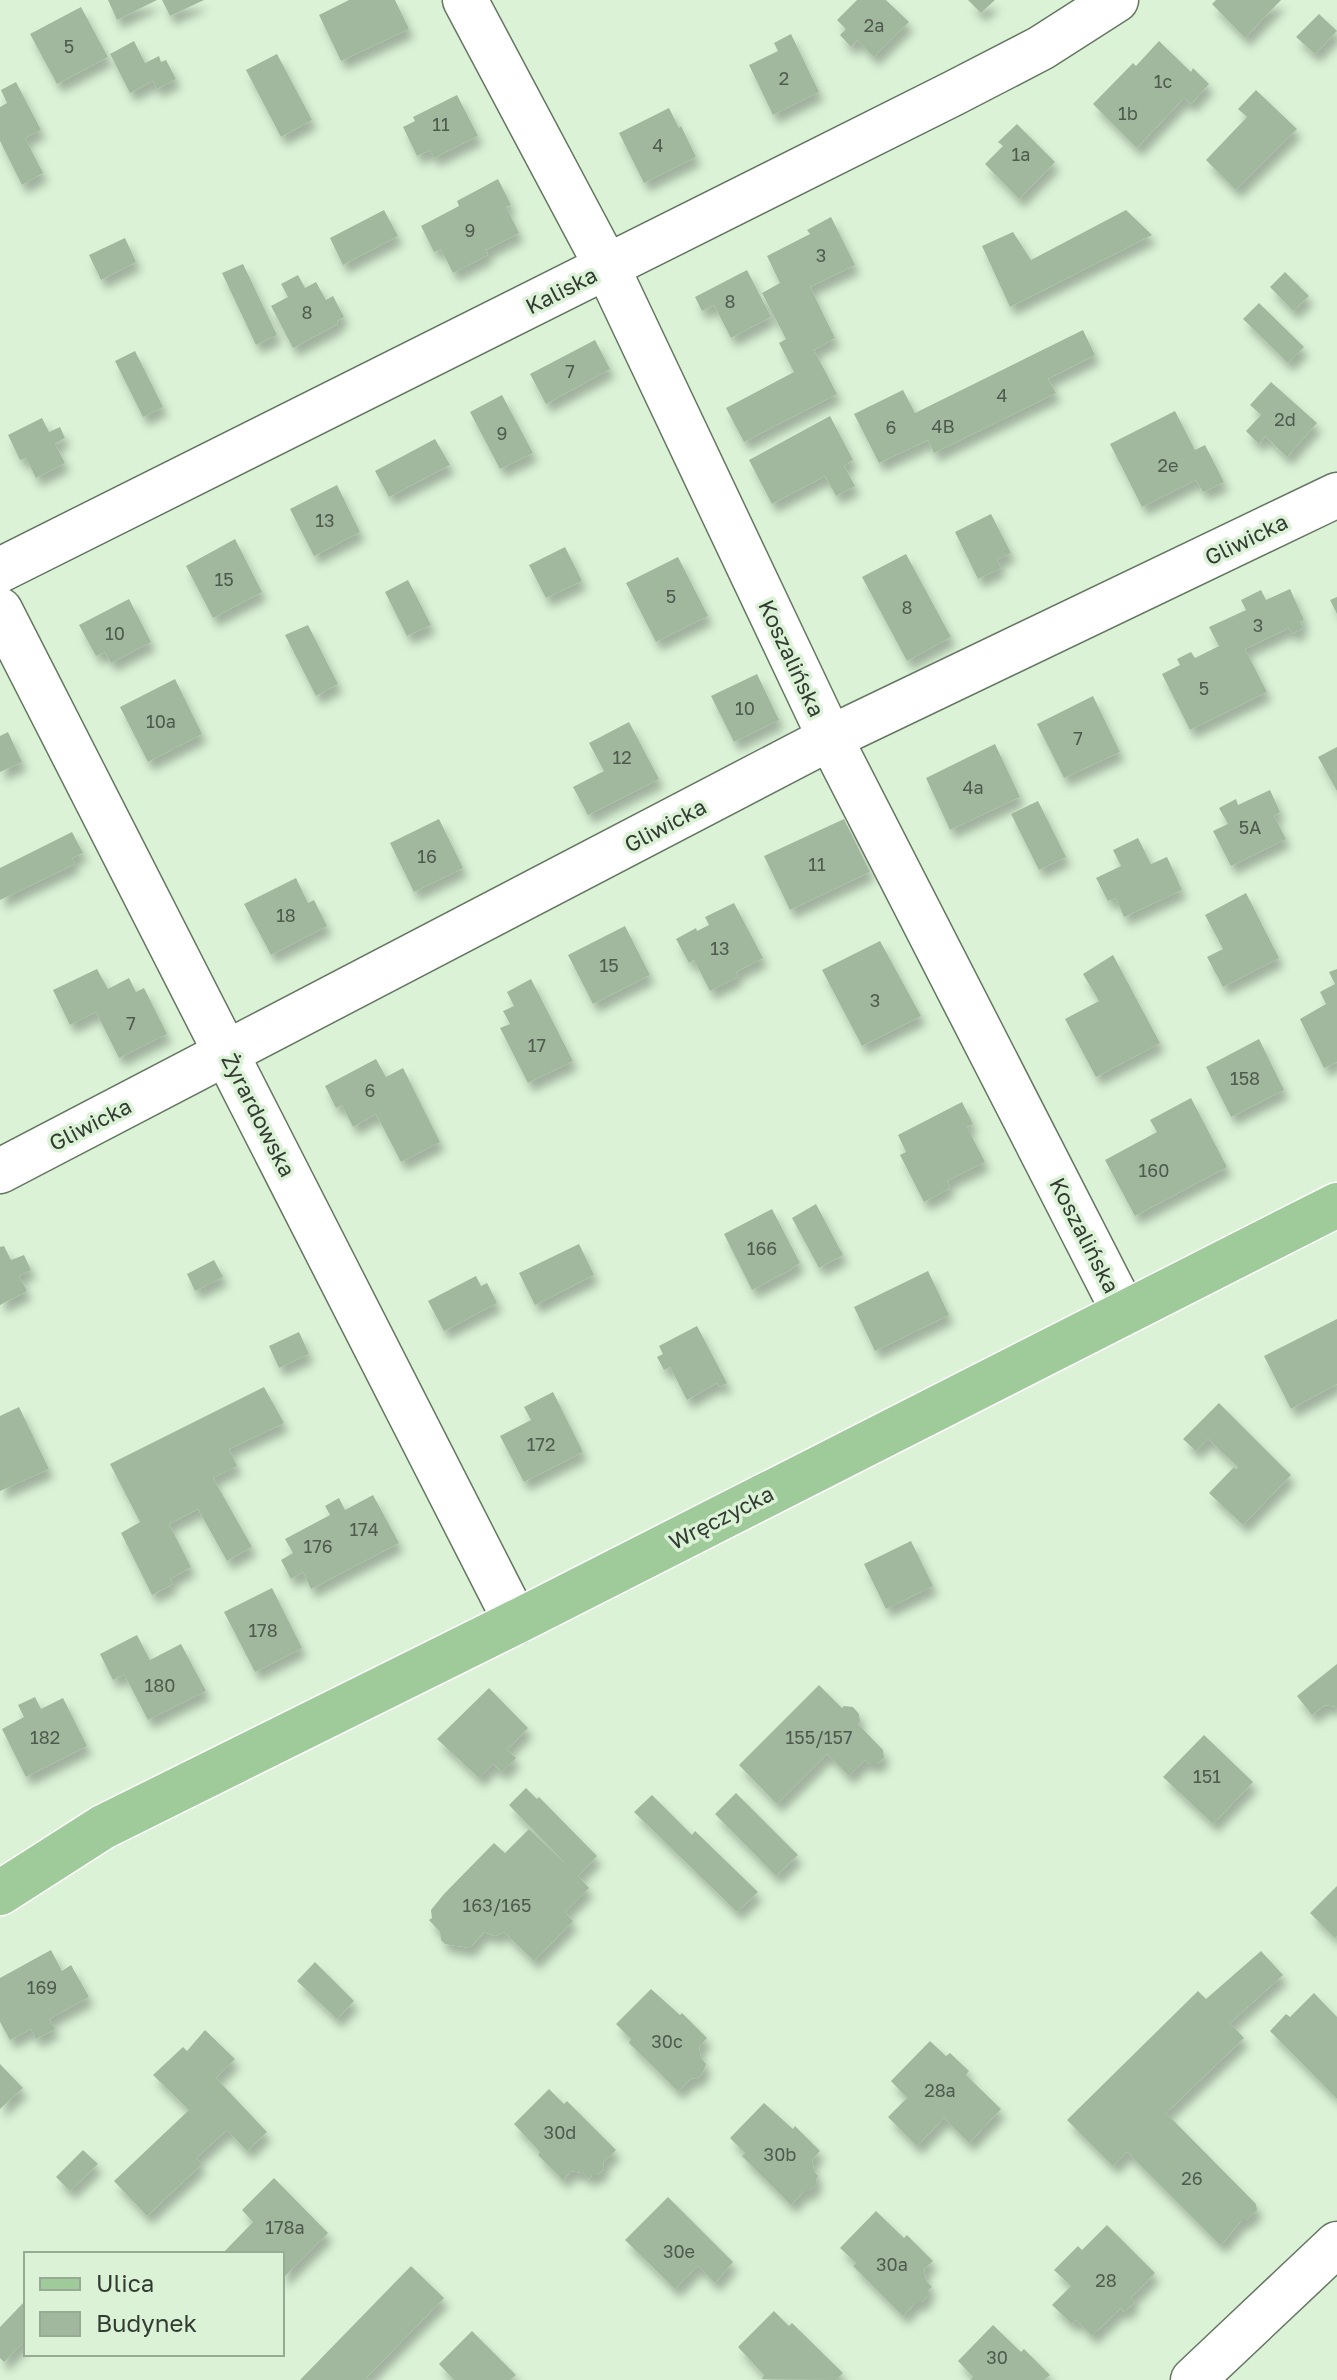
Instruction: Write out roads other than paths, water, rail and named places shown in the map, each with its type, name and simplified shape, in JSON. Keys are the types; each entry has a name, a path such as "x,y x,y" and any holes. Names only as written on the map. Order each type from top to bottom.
{"main road":[{"name":"Wręczycka","path":"0,1866 103,1827 516,1622 1337,1205"},
{"name":"Wręczycka","path":"0,1893 103,1827"}],"street":[{"name":"Koszalińska","path":"465,0 607,267 830,738 1124,1312"},
{"name":"Kaliska","path":"0,570 979,80 1041,48 1116,0"},
{"name":"Gliwicka","path":"0,1171 830,738 1337,495"},
{"name":"Żyrardowska","path":"0,610 516,1622"},
{"path":"1193,2380 1337,2244"}]}
